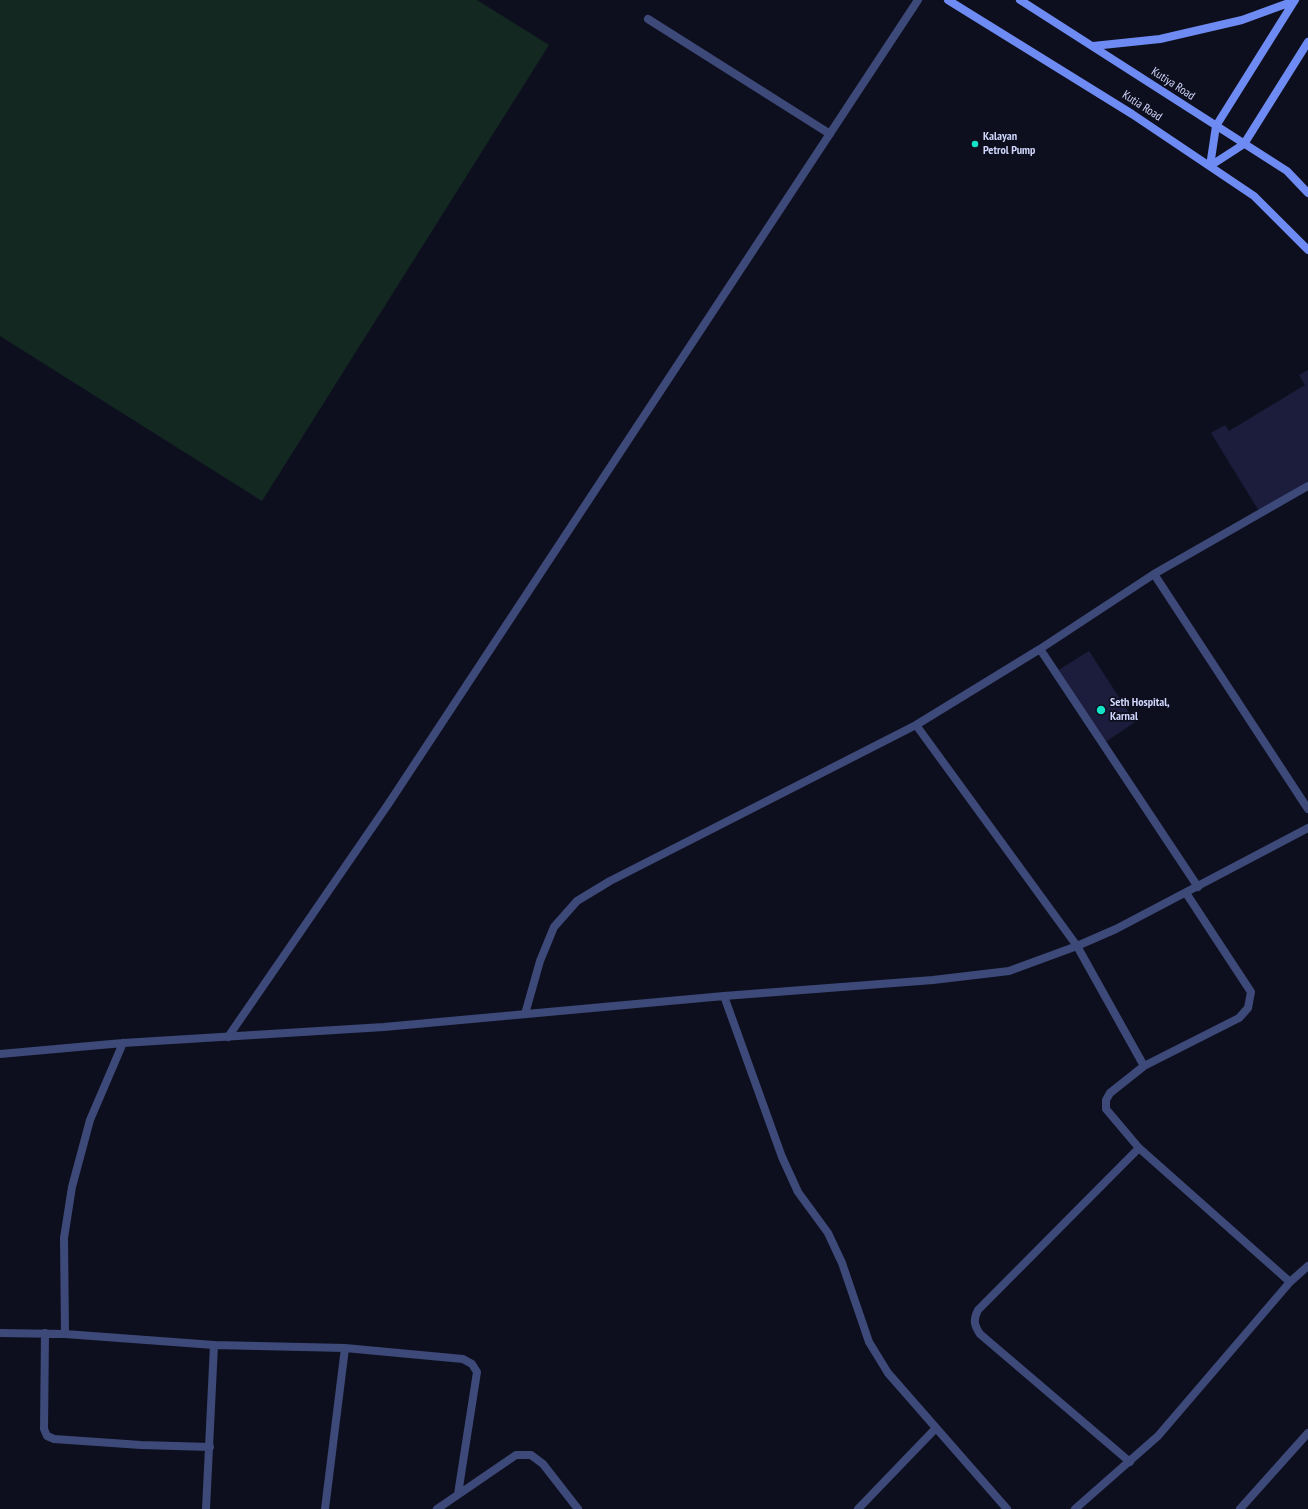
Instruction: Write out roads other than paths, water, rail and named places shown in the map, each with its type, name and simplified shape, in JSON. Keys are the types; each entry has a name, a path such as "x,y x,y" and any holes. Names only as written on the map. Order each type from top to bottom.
{"street":[{"path":"228,1037 389,803 918,0"},
{"name":"Kutia Road","path":"948,0 1132,114 1254,196 1308,250"},
{"name":"Kutiya Road","path":"1020,0 1287,171 1308,193"},
{"path":"1210,166 1216,126 1294,1"},
{"path":"1093,46 1175,36 1242,20 1294,1"},
{"path":"648,19 830,134"},
{"path":"1210,166 1244,144 1308,42"},
{"path":"525,1014 540,961 554,927 577,901 610,882 916,725 1040,649 1154,574 1308,486"},
{"path":"1154,574 1308,809"},
{"path":"1040,649 1198,887"},
{"path":"916,725 1077,946 1144,1066"},
{"path":"0,1054 122,1043 384,1027 724,996 933,980 1009,971 1077,946 1116,929 1308,828"},
{"path":"1186,893 1251,992 1248,1008 1239,1018 1144,1066 1110,1093 1106,1100 1106,1109 1139,1148 1290,1282"},
{"path":"724,996 782,1157 798,1192 828,1233 842,1263 869,1342 888,1373 1007,1509"},
{"path":"65,1334 64,1238 72,1186 90,1120 122,1043"},
{"path":"1130,1462 980,1334 975,1326 974,1317 978,1310 1139,1148"},
{"path":"1075,1509 1158,1436 1290,1282 1308,1266"},
{"path":"0,1333 65,1334 214,1345 345,1348 463,1360 472,1364 477,1372 458,1494"},
{"path":"45,1333 44,1429 47,1436 54,1439 210,1447"},
{"path":"206,1509 214,1345"},
{"path":"325,1509 345,1348"},
{"path":"858,1509 936,1428"},
{"path":"1240,1509 1308,1433"},
{"path":"437,1509 516,1455 531,1456 543,1464 578,1509"}],"place":[{"name":"Kalayan Petrol Pump","path":"975,144"},
{"name":"Seth Hospital, Karnal","path":"1101,710"}]}
